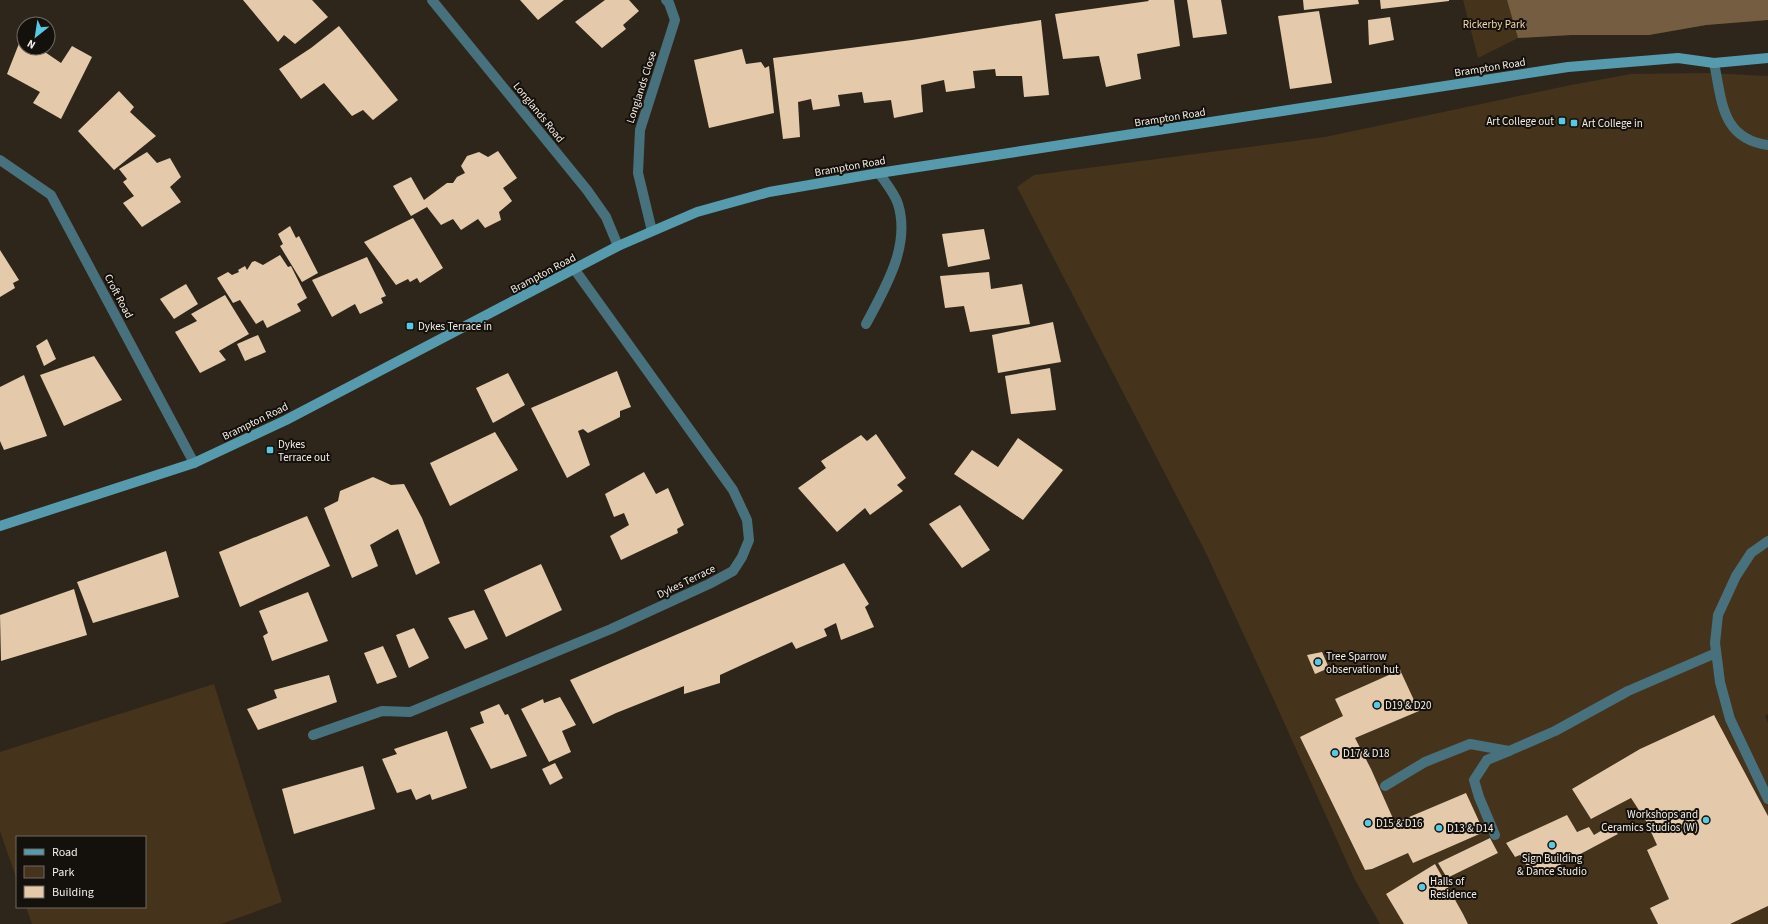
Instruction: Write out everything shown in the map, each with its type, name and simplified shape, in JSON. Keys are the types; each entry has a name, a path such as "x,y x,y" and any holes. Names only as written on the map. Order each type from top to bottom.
{"main road":[{"name":"Brampton Road","path":"0,526 194,464 286,420 575,270 618,246 697,212 769,192 879,173 1568,67 1678,58 1714,62 1768,58"}],"street":[{"name":"Longlands Road","path":"432,0 587,190 606,217 618,246"},
{"name":"Longlands Close","path":"652,231 638,173 639,144 640,130 675,20 669,3 666,0"},
{"path":"1714,62 1722,108 1731,125 1736,132 1754,143 1768,145"},
{"name":"Croft Road","path":"0,160 51,195 194,464"},
{"path":"866,324 881,296 895,264 902,232 898,204 879,173"},
{"name":"Dykes Terrace","path":"313,735 382,711 410,712 611,629 709,584 733,571 742,558 749,540 747,520 733,490 575,270"},
{"path":"1768,541 1751,553 1736,576 1718,615 1716,653 1720,682 1730,719 1768,799"},
{"path":"1495,835 1479,797 1474,780 1487,760 1554,731 1635,688 1716,653"},
{"path":"1385,786 1425,762 1470,744 1509,751"}],"green space":[{"name":"Rickerby Park","path":"1463,0 1768,0 1768,20 1706,25 1649,35 1571,35 1518,38 1478,58"},
{"path":"1707,73 1768,76 1768,714 1765,716 1768,723 1768,816 1714,715 1640,749 1572,789 1591,819 1631,798 1646,821 1657,845 1647,851 1669,899 1650,908 1658,924 1468,924 1435,864 1386,894 1404,924 1380,924 1354,878 1206,553 1017,187 1034,175 1325,137 1571,85 1631,74","holes":["1567,816 1577,832 1589,827 1594,835 1609,826 1618,834 1542,875 1537,868 1520,855 1514,857 1506,843","1489,838 1498,853 1447,878 1438,863"]},
{"path":"214,684 282,902 221,924 32,924 26,908 146,908 146,836 16,836 16,877 0,831 0,752"},
{"path":"1768,906 1768,924 1730,924"}],"shaded area":[{"name":"Rickerby Park","path":"1507,0 1768,0 1768,20 1706,25 1649,35 1571,35 1518,38"}],"building":[{"path":"243,0 312,0 328,17 295,44 284,35 278,42"},
{"path":"520,0 564,0 538,20"},
{"path":"605,0 629,0 639,11 623,25 626,29 602,48 575,22"},
{"path":"1148,0 1174,0 1180,46 1137,54 1141,79 1106,87 1099,56 1063,59 1055,14 1149,1"},
{"path":"1187,0 1221,0 1227,34 1193,38"},
{"path":"1303,0 1358,0 1359,4 1304,10"},
{"path":"1380,0 1449,0 1449,1 1381,9"},
{"path":"1319,11 1332,83 1290,89 1278,16"},
{"path":"1390,17 1394,40 1369,45 1368,20"},
{"path":"1041,20 1049,95 1024,97 1022,76 996,76 995,69 973,71 975,88 946,92 944,80 921,85 923,112 894,118 891,100 864,103 862,92 838,95 840,106 813,110 811,99 798,102 800,137 783,139 773,58 912,40"},
{"path":"339,26 398,100 373,120 363,110 352,116 324,83 301,99 279,69 311,48"},
{"path":"72,46 92,57 61,119 33,103 40,92 7,74 16,51 16,56 51,56 61,63"},
{"path":"742,49 746,64 761,62 765,68 769,66 774,113 709,128 694,60"},
{"path":"119,91 134,107 130,112 156,136 114,170 78,131"},
{"path":"498,151 517,178 503,188 512,201 499,212 501,220 485,228 478,219 461,230 453,219 441,225 427,207 411,216 393,186 411,177 424,200 447,183 453,183 457,177 465,173 461,166 467,156 479,152 488,157"},
{"path":"147,152 157,163 170,158 181,177 170,187 181,202 142,227 123,203 134,196 123,182 127,179 119,169"},
{"path":"413,218 443,268 420,283 417,278 410,282 408,279 396,285 364,242"},
{"path":"290,226 296,238 299,236 318,273 302,282 280,246 283,244 278,234"},
{"path":"984,229 990,259 948,267 942,234"},
{"path":"0,250 19,280 13,283 15,288 0,297"},
{"path":"280,255 288,267 291,266 307,298 297,304 301,311 267,328 263,320 256,324 240,300 233,303 217,278 228,272 232,275 239,272 238,270 245,266 247,270 252,262 255,261 263,265"},
{"path":"367,257 386,296 381,298 383,303 360,314 355,304 332,317 312,280"},
{"path":"989,272 991,289 1022,284 1030,324 970,332 964,306 945,308 940,276"},
{"path":"186,284 198,304 174,319 160,299"},
{"path":"225,295 249,334 219,351 226,360 200,373 175,332 197,321 191,314"},
{"path":"1053,322 1061,362 998,373 992,335"},
{"path":"258,335 266,352 245,361 237,344"},
{"path":"47,339 56,359 44,366 36,346"},
{"path":"94,356 122,400 64,426 40,375"},
{"path":"1050,368 1056,410 1011,414 1005,376"},
{"path":"617,371 631,407 620,411 620,417 588,433 583,429 578,431 590,465 567,478 531,408"},
{"path":"508,373 525,405 493,423 476,388"},
{"path":"24,375 47,436 4,450 0,441 0,387"},
{"path":"495,432 518,470 450,506 430,463"},
{"path":"876,434 906,478 897,485 903,491 870,515 865,508 837,532 798,488 826,468 821,461 861,435 867,441"},
{"path":"1018,438 1063,470 1023,520 954,474 972,450 998,467"},
{"path":"644,472 656,494 668,488 684,525 677,529 678,533 621,560 610,536 629,525 624,513 614,517 605,494"},
{"path":"373,477 391,485 404,484 422,518 440,563 416,575 398,529 370,545 378,566 352,578 324,508 338,501 340,491"},
{"path":"960,505 990,550 962,568 929,524"},
{"path":"307,516 330,566 240,607 219,552"},
{"path":"166,551 179,597 93,623 77,582"},
{"path":"844,563 869,604 865,607 874,627 841,640 836,623 824,629 827,636 796,649 792,642 720,675 720,683 684,694 684,686 616,713 593,724 570,680"},
{"path":"541,564 562,610 506,637 484,590"},
{"path":"74,589 87,635 1,661 0,615"},
{"path":"308,592 328,641 272,661 263,636 268,633 259,611"},
{"path":"474,610 488,639 465,649 448,618"},
{"path":"414,628 429,658 409,668 396,635"},
{"path":"383,646 397,677 377,684 364,653"},
{"name":"Tree Sparrow observation hut","path":"1322,652 1329,668 1315,674 1307,655"},
{"path":"1400,670 1419,711 1355,738 1371,769 1395,823 1466,793 1484,832 1413,863 1408,853 1372,869 1365,870 1300,737 1343,716 1335,699"},
{"path":"329,675 337,702 258,730 247,709 277,698 274,690"},
{"path":"560,697 576,725 562,731 571,752 549,762 521,709 543,699 544,703"},
{"path":"499,704 505,715 508,714 527,756 491,769 470,728 484,723 480,712"},
{"name":"Workshops and Ceramics Studios (W)","path":"1714,715 1768,816 1768,906 1730,924 1658,924 1650,908 1669,899 1647,850 1657,845 1646,821 1631,798 1591,819 1572,789 1640,749"},
{"path":"447,731 467,788 432,800 430,794 416,800 411,789 397,793 382,759 397,754 394,749"},
{"path":"555,763 563,778 550,785 542,769"},
{"path":"363,766 375,809 294,834 282,789"},
{"name":"Sign Building & Dance Studio","path":"1567,815 1577,832 1589,827 1594,835 1609,826 1618,834 1541,875 1537,868 1530,871 1520,855 1515,857 1506,843"},
{"path":"1490,838 1498,853 1447,878 1438,863"},
{"name":"Halls of Residence","path":"1435,864 1468,924 1404,924 1386,894"}],"place":[{"name":"Art College out","path":"1562,121"},
{"name":"Art College in","path":"1574,123"},
{"name":"Dykes Terrace in","path":"410,326"},
{"name":"Dykes Terrace out","path":"270,450"},
{"name":"Tree Sparrow observation hut","path":"1318,662"},
{"name":"D19 & D20","path":"1377,705"},
{"name":"D17 & D18","path":"1335,753"},
{"name":"Workshops and Ceramics Studios (W)","path":"1706,820"},
{"name":"D15 & D16","path":"1368,823"},
{"name":"D13 & D14","path":"1439,828"},
{"name":"Sign Building & Dance Studio","path":"1552,845"},
{"name":"Halls of Residence","path":"1422,887"}]}
